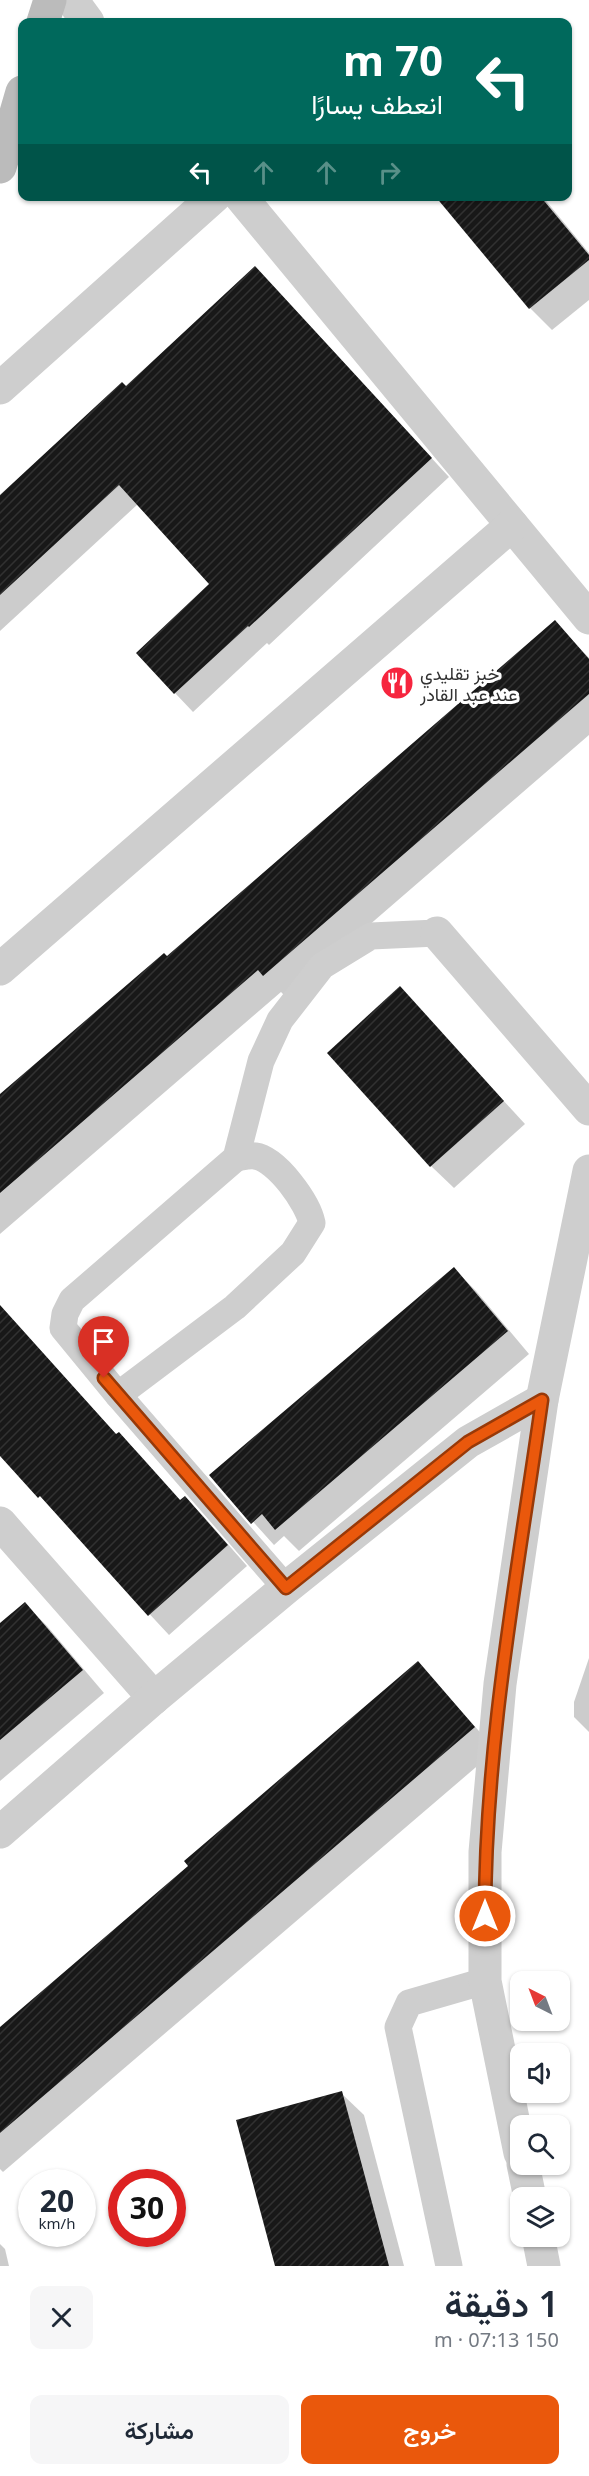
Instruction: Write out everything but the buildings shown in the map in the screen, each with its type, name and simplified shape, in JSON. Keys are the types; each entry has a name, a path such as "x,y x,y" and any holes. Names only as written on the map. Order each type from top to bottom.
{"street":[{"path":"44,18 50,0"},
{"path":"72,0 85,18"},
{"path":"0,167 18,106"},
{"path":"0,388 209,201"},
{"path":"244,201 589,618"},
{"path":"0,969 512,525"},
{"path":"437,933 589,1109"},
{"path":"512,2115 485,1981 485,1852 500,1684 542,1400 589,1171"},
{"path":"0,1832 154,1698 286,1588 468,1442 542,1400"},
{"path":"0,1522 154,1698"},
{"path":"540,2247 544,2266"}],"lane":[{"path":"286,1588 118,1395 63,1328 65,1314 72,1300 236,1158 261,1061 280,1020 322,966 370,936 437,933"},
{"path":"118,1395 235,1307 293,1253 312,1223 309,1210 274,1165 256,1156 236,1158"},
{"path":"449,2266 398,2027 409,2003 485,1981"}],"place":[{"name":"خبز تقليدي عند عبد القادر","path":"397,683"}],"route":[{"path":"104,1378 286,1588 468,1442 542,1400 500,1684 485,1852 485,1916"}]}
